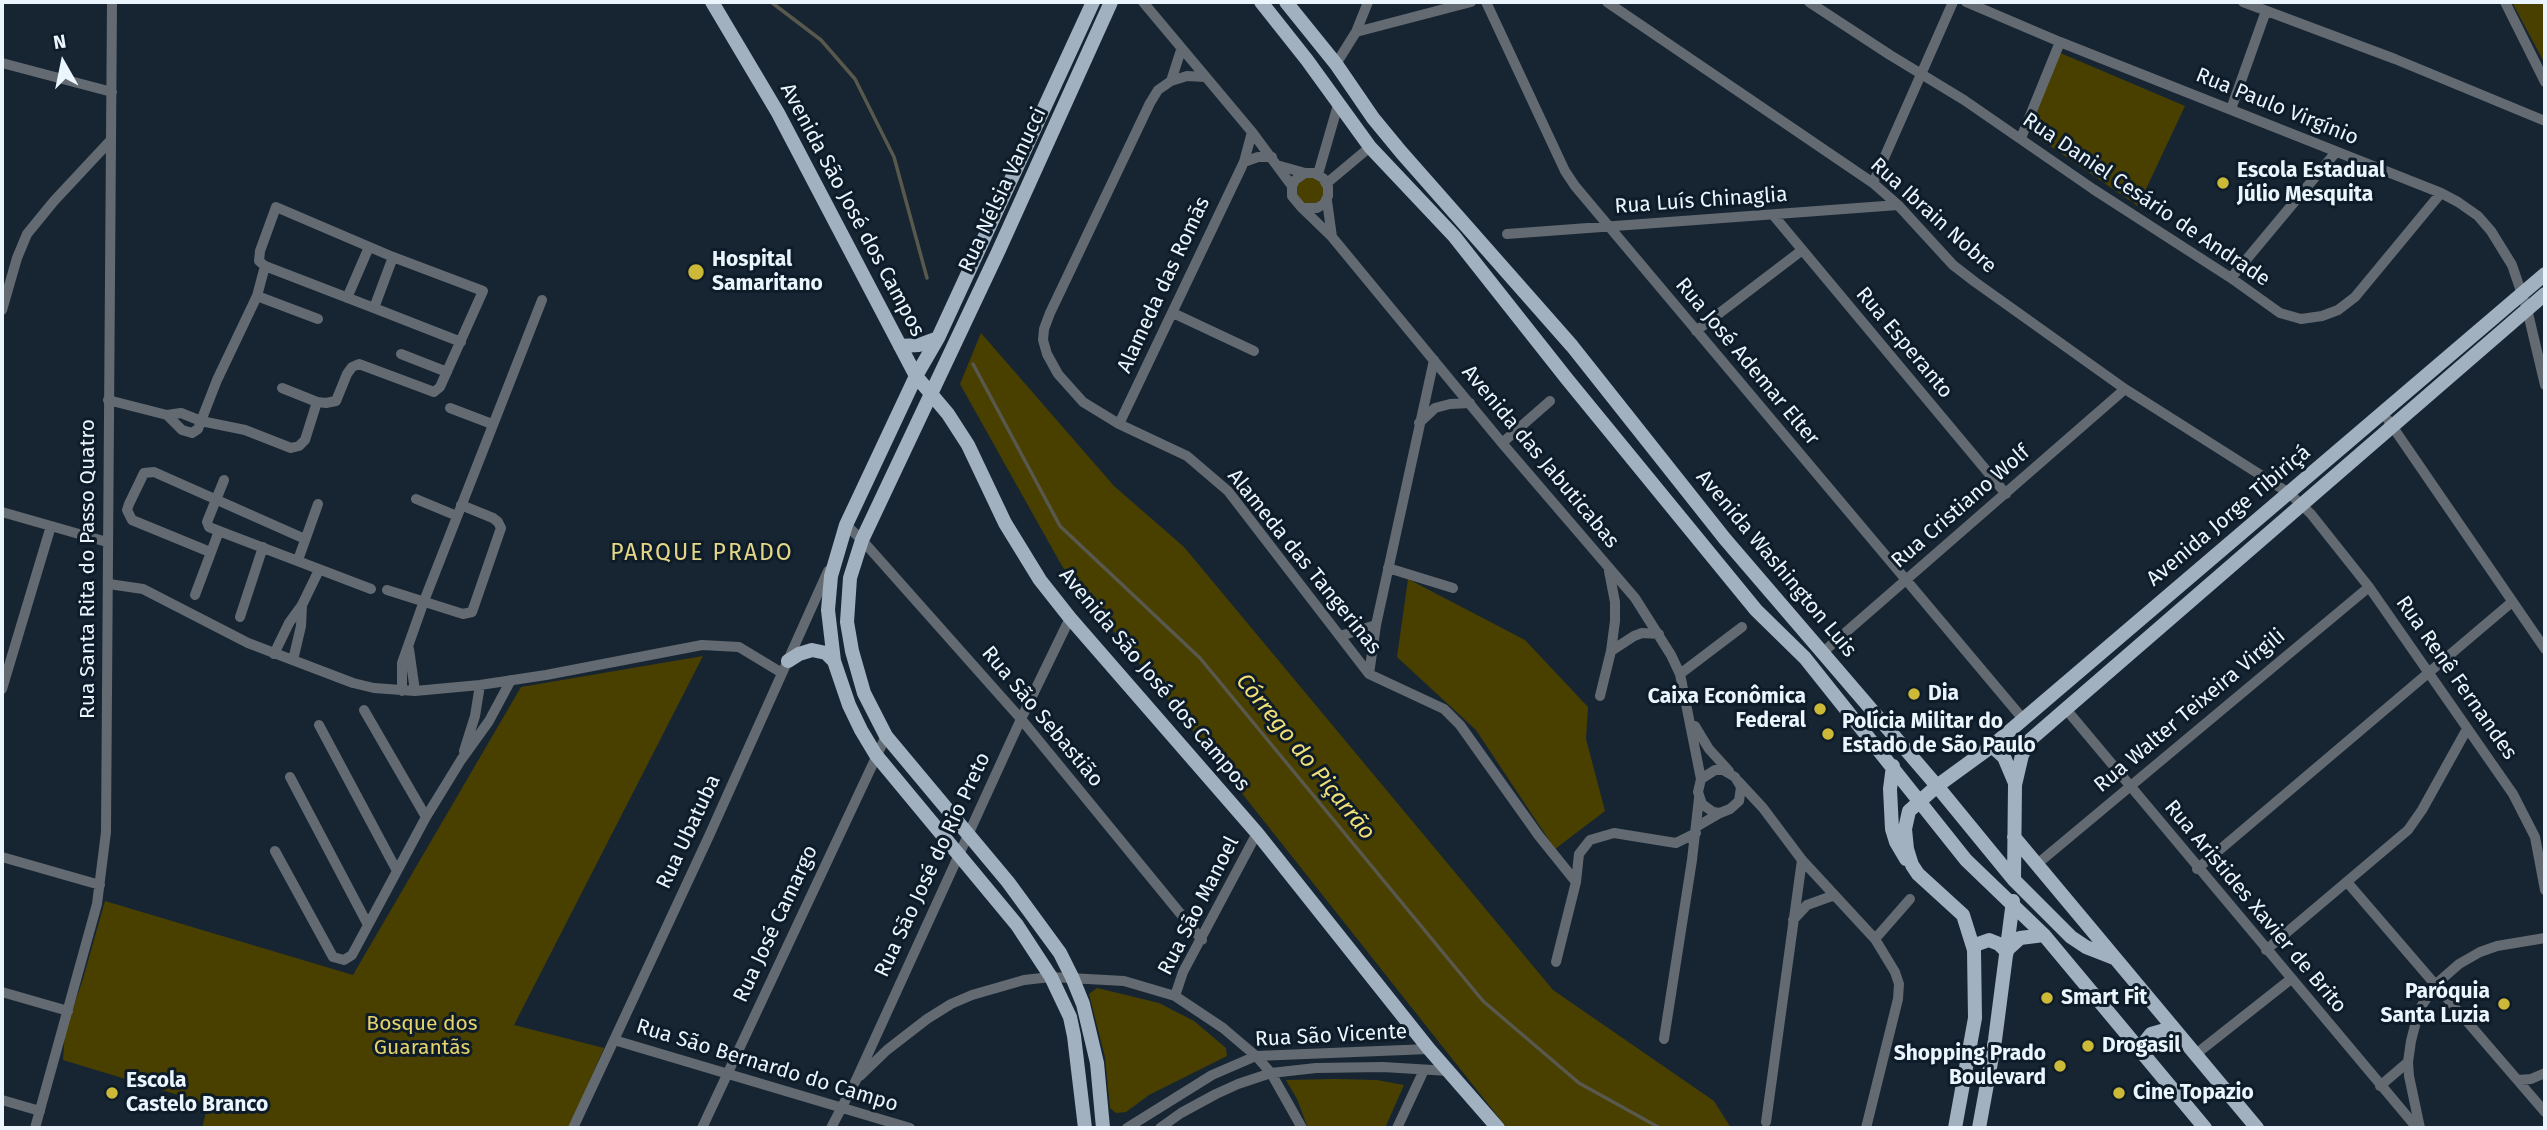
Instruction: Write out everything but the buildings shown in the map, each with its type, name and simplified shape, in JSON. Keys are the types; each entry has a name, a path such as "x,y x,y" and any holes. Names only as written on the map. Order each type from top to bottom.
{"main road":[{"name":"Avenida São José dos Campos","path":"712,2 778,113 916,376 948,414 968,445 1005,523 1041,580 1070,618 1257,833 1429,1049 1498,1128"},
{"name":"Rua Nélsia Vanucci","path":"1086,1128 1070,1017 1051,976 1017,925 876,755 849,705 834,661 829,594 837,551 846,525 916,376 938,338 1093,2"},
{"name":"Rua Nélsia Vanucci","path":"1103,1128 1097,1063 1083,1004 1060,953 968,834 886,736 864,693 847,622 850,578 862,540 932,394 1111,2"},
{"name":"Avenida Washington Luis","path":"1261,2 1370,147 1454,236 1756,610 1805,659 1966,860 2044,935 2205,1128"},
{"name":"Avenida Washington Luis","path":"1286,2 1336,64 1373,118 1572,346 1724,539 1937,786 2014,880 2071,937 2086,947 2113,958 2257,1128"},
{"path":"1307,60 1312,50 1324,49"},
{"path":"1370,147 1377,138 1373,118"},
{"name":"Avenida Jorge Tibiriçá","path":"1918,802 1992,746 2545,274"},
{"name":"Avenida Jorge Tibiriçá","path":"2015,785 2022,755 2030,740 2064,708 2302,506 2545,294"},
{"path":"901,346 919,345 938,338"},
{"path":"785,667 799,654 812,650 826,653 834,661"},
{"path":"1979,1128 1995,1040 2013,907 2014,880 2015,785 2007,761 1992,746"},
{"path":"1893,766 1890,789 1892,829 1902,855 1918,874 1958,907 1974,950 1975,1018 1955,1128"},
{"path":"1912,865 1905,829 1909,811 1918,802"},
{"path":"1934,821 1952,835 1984,869 1993,869 1999,862"},
{"path":"2014,838 2113,958"},
{"path":"2007,951 2020,938 2044,935"},
{"path":"1974,950 1975,945 1989,940 2007,951"},
{"path":"2141,1053 2151,1034 2172,1028"}],"street":[{"name":"Rua Santa Rita do Passo Quatro","path":"35,1128 100,885 106,832 112,2"},
{"path":"1143,2 1252,132 1292,186"},
{"path":"1356,32 1471,2"},
{"name":"Rua José Ademar Elter","path":"1486,2 1565,171 1607,226 2023,719"},
{"name":"Rua Ibrain Nobre","path":"1608,2 1873,183 1898,205 1954,265 2125,389 2289,493 2302,506"},
{"name":"Rua Daniel Cesário de Andrade","path":"1809,2 1890,55 1922,72 2092,189 2231,278 2280,313 2301,319 2338,310 2355,297 2441,193"},
{"path":"1828,14 1833,2"},
{"path":"1873,183 1954,2"},
{"name":"Rua Paulo Virgínio","path":"1966,2 2441,193 2478,216 2491,231 2512,265 2528,309 2545,385"},
{"path":"2243,2 2395,59 2545,121"},
{"path":"2505,2 2545,82"},
{"path":"1336,64 1356,32 1364,4"},
{"path":"2231,109 2266,11"},
{"path":"2021,138 2060,42"},
{"name":"Alameda das Tangerinas","path":"1181,50 1171,81 1158,90 1141,119 1044,329 1043,340 1047,354 1058,374 1083,402 1119,424 1187,456 1227,491 1369,674 1444,709 1460,725 1539,836 1576,882"},
{"path":"2,63 112,92"},
{"path":"1171,81 1187,76 1205,78"},
{"path":"1318,174 1338,104"},
{"name":"Alameda das Romãs","path":"1119,424 1244,162 1252,132"},
{"path":"2,310 27,234 110,141"},
{"path":"1327,183 1370,147"},
{"path":"2231,278 2336,152"},
{"path":"1244,162 1258,157 1305,173 1318,174 1327,183 1329,192 1326,201 1332,237"},
{"path":"1305,173 1297,178 1292,186 1292,196 1302,208 1317,208 1326,201"},
{"name":"Rua Luís Chinaglia","path":"1507,234 1898,205"},
{"path":"282,388 317,402 336,401 347,374 359,363 434,393 440,387 461,342 483,291 393,257 276,207 260,251 259,261 265,267 461,342"},
{"name":"Avenida das Jabuticabas","path":"1302,208 1332,237 1502,443 1635,598 1659,634 1680,674 1690,717"},
{"name":"Rua Esperanto","path":"1774,216 2006,494"},
{"path":"347,298 369,247"},
{"path":"1696,331 1801,251"},
{"path":"374,308 393,257"},
{"path":"167,415 182,430 190,433 198,429 222,368 257,296 265,267"},
{"path":"257,296 318,319"},
{"path":"402,691 402,663 424,601 542,300"},
{"path":"1173,313 1254,351"},
{"path":"401,354 447,372"},
{"path":"1369,674 1376,625 1434,360"},
{"name":"Rua Cristiano Wolf","path":"1822,653 2125,389"},
{"path":"108,400 167,415 181,413 201,421 245,430 291,448 299,446 304,440 317,402"},
{"path":"1502,443 1550,401"},
{"path":"1419,423 1434,408 1470,403"},
{"path":"450,408 492,424"},
{"path":"2383,413 2545,649"},
{"path":"210,552 132,520 127,510 141,476 149,472 305,540"},
{"path":"224,480 207,522 209,527 371,589"},
{"path":"387,590 463,614 472,612 501,528 493,518 416,499"},
{"path":"298,561 318,505"},
{"name":"Rua Renê Fernandes","path":"2302,506 2369,587 2512,794 2535,837 2545,890"},
{"path":"2,512 107,542"},
{"name":"Rua São Sebastião","path":"846,525 1021,719 1202,940"},
{"path":"2,689 51,526"},
{"path":"195,595 219,531"},
{"path":"240,617 263,548"},
{"name":"Rua Ubatuba","path":"573,1128 704,847 837,551"},
{"path":"1388,568 1453,588"},
{"path":"1600,696 1611,651 1615,602 1609,569"},
{"path":"274,654 319,570"},
{"path":"109,584 143,589 226,634 353,683 402,691 480,685 702,645 739,647 785,667"},
{"name":"Rua Walter Teixeira Virgili","path":"2036,865 2369,587"},
{"path":"2197,869 2512,601"},
{"path":"293,660 301,626 302,605"},
{"name":"Rua São José do Rio Preto","path":"831,1128 856,1080 958,853 1070,618"},
{"path":"1340,636 1376,625"},
{"path":"1680,674 1742,627"},
{"path":"1611,651 1634,636 1659,634"},
{"path":"409,646 415,691"},
{"path":"275,851 333,957 344,960 352,955 426,817 489,721 511,680"},
{"path":"461,760 475,716 480,685"},
{"name":"Rua Aristides Xavier de Brito","path":"2064,708 2380,1086 2419,1128"},
{"path":"364,710 426,817"},
{"path":"1690,717 1709,749 1763,808 1801,860 1832,896 1875,939 1895,972 1899,984 1898,999 1866,1128"},
{"path":"1664,1039 1692,860 1701,779 1690,717"},
{"path":"319,724 397,871"},
{"path":"2266,950 2408,830 2467,729"},
{"name":"Rua José Camargo","path":"702,1128 886,736"},
{"path":"1701,779 1715,770 1735,777"},
{"path":"290,777 368,925"},
{"path":"1734,806 1741,794 1735,777"},
{"path":"1699,798 1707,809 1720,813"},
{"path":"1676,843 1734,806 1763,808"},
{"name":"Rua São Manoel","path":"1175,996 1184,972 1257,833"},
{"path":"1556,962 1576,882 1579,854 1590,840 1614,833 1676,843 1692,860"},
{"path":"2,858 100,885"},
{"path":"1766,1122 1801,860"},
{"path":"2347,882 2545,1112"},
{"path":"1793,920 1807,905 1832,896"},
{"path":"1875,939 1910,899"},
{"path":"2419,1128 2408,1062 2419,1010 2435,985 2459,964 2480,952 2497,946 2545,938"},
{"path":"856,1080 887,1050 951,1004 1000,986 1051,976 1124,981 1175,996 1223,1028 1271,1073 1302,1128"},
{"path":"2196,1054 2291,979"},
{"path":"2,992 68,1011"},
{"name":"Rua São Bernardo do Campo","path":"614,1040 910,1128"},
{"name":"Rua São Vicente","path":"1127,1128 1212,1075 1255,1056 1429,1049"},
{"path":"2380,1086 2408,1062"},
{"name":"Rua São Vicente","path":"1160,1128 1216,1094 1271,1073 1316,1068 1383,1067 1449,1071"},
{"path":"1397,1128 1424,1070"},
{"path":"2518,1080 2531,1079 2545,1073"},
{"path":"2,1100 40,1111"}],"green space":[{"path":"2512,2 2545,2 2545,64"},
{"path":"2058,52 2185,106 2138,206 2028,131"},
{"path":"1305,175 1322,179 1326,197 1311,207 1301,204 1295,193 1298,181"},
{"path":"981,333 1114,486 1184,547 1553,990 1714,1101 1731,1128 1507,1128 1062,566 960,384"},
{"path":"1408,579 1525,640 1588,707 1586,739 1605,811 1555,849 1476,730 1397,657"},
{"name":"Bosque dos Guarantãs","path":"703,656 514,1025 604,1048 569,1128 202,1128 208,1104 63,1060 65,1032 105,901 353,975 521,687"},
{"path":"1097,988 1159,1003 1194,1021 1226,1048 1227,1056 1149,1095 1126,1112 1116,1113 1110,1108 1105,1057 1089,994"},
{"path":"1286,1080 1377,1080 1404,1085 1385,1128 1308,1128"}],"waterway":[{"name":"Córrego do Piçarrão","path":"771,2 821,40 855,79 894,157 927,278"},
{"name":"Córrego do Piçarrão","path":"973,364 1060,526 1200,658 1483,1001 1579,1083 1660,1128"}],"place":[{"name":"Escola Estadual Júlio Mesquita","path":"2223,183"},
{"name":"Hospital Samaritano","path":"696,272"},
{"name":"Dia","path":"1914,694"},
{"name":"Caixa Econômica Federal","path":"1820,709"},
{"name":"Polícia Militar do Estado de São Paulo","path":"1828,734"},
{"name":"Smart Fit","path":"2047,998"},
{"name":"Paróquia Santa Luzia","path":"2504,1004"},
{"name":"Drogasil","path":"2088,1046"},
{"name":"Shopping Prado Boulevard","path":"2060,1066"},
{"name":"Escola Castelo Branco","path":"112,1093"},
{"name":"Cine Topazio","path":"2119,1093"}],"district":[{"name":"PARQUE PRADO","path":"702,554"}]}
